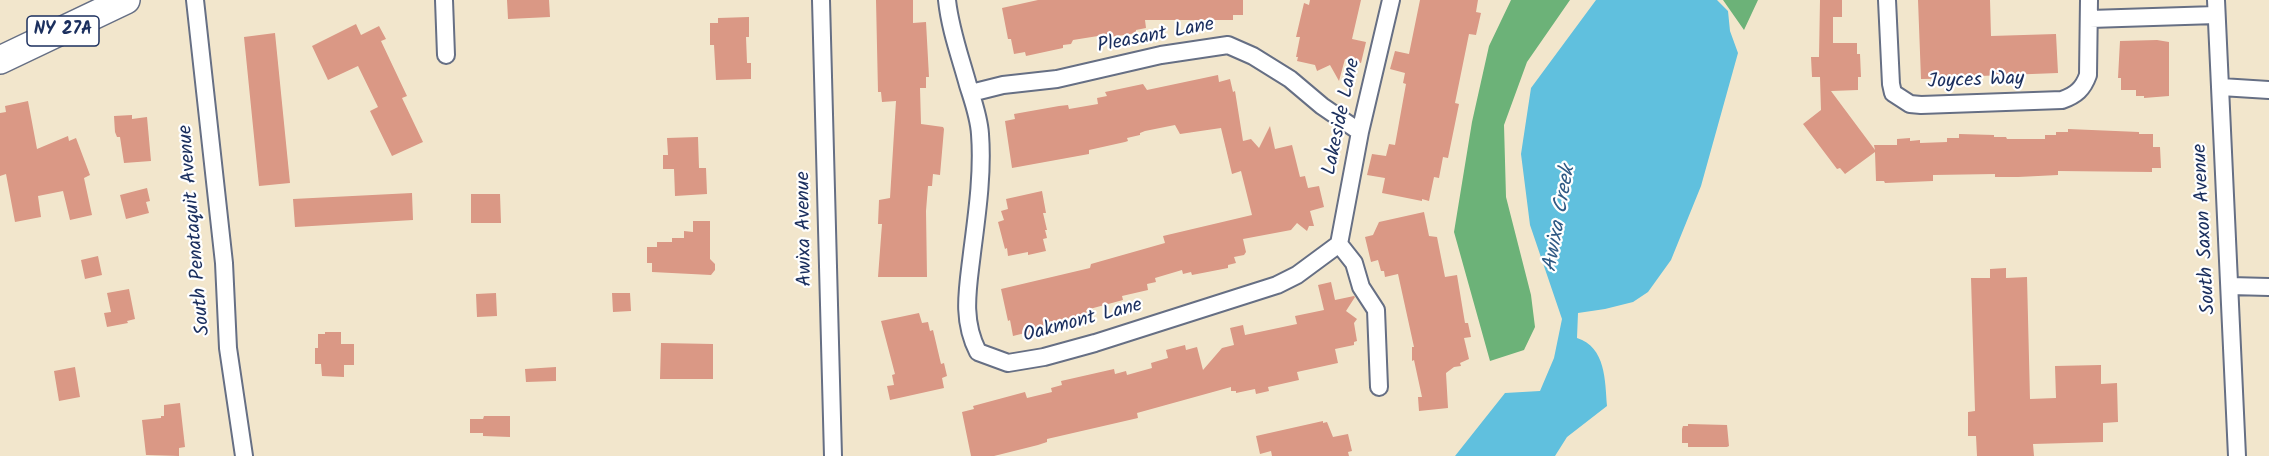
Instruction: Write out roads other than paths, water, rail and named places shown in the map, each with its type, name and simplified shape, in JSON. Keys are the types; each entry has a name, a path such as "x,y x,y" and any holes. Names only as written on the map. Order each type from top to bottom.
{"main road":[{"name":"NY 27A","path":"0,60 126,0"}],"street":[{"name":"South Penataquit Avenue","path":"195,0 224,263 228,348 244,456"},
{"path":"444,0 446,55"},
{"name":"Awixa Avenue","path":"821,0 833,456"},
{"name":"Oakmont Lane","path":"947,0 950,24 971,93 980,133 972,254 966,297 968,324 978,352 1008,363 1044,357 1277,285 1297,275 1338,244"},
{"name":"Lakeside Lane","path":"1338,244 1360,132 1391,0"},
{"name":"Joyces Way","path":"1887,0 1891,84 1893,93 1910,104 2062,100 2072,97 2084,86 2088,75 2089,0"},
{"path":"2090,19 2216,8"},
{"name":"South Saxon Avenue","path":"2216,8 2237,456"},
{"name":"Pleasant Lane","path":"971,93 1003,85 1057,79 1161,55 1228,45 1253,56 1290,79 1322,106 1360,132"},
{"path":"2221,87 2269,90"},
{"path":"1338,244 1354,263 1361,287 1376,310 1380,387"},
{"path":"2230,286 2269,287"}],"water":[{"name":"Awixa Creek","path":"1596,0 1717,0 1728,11 1730,31 1738,53 1701,186 1671,260 1648,292 1633,302 1578,313 1577,338 1587,342 1599,357 1604,376 1607,406 1567,437 1555,456 1455,456 1505,393 1540,391 1554,358 1562,319 1530,225 1521,154 1531,88"}]}
